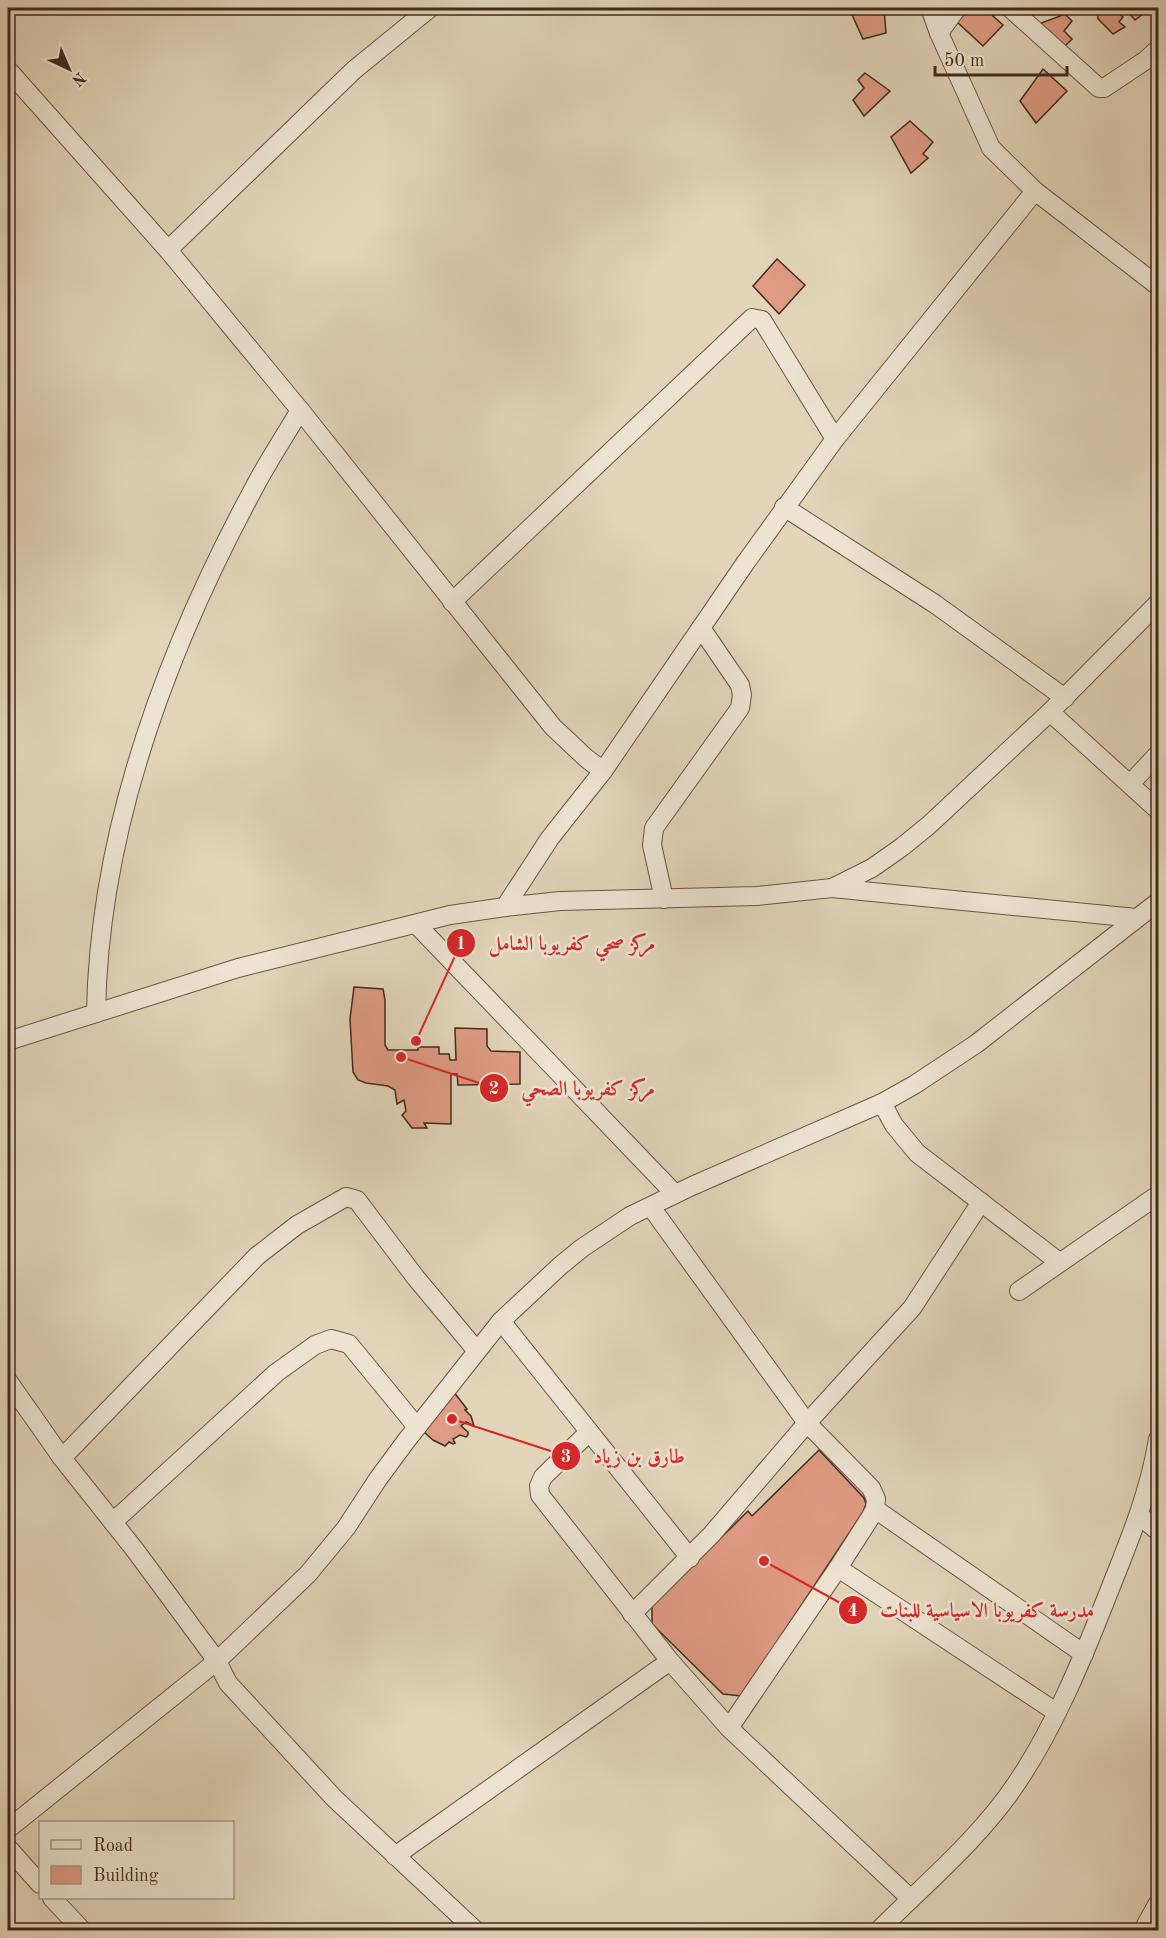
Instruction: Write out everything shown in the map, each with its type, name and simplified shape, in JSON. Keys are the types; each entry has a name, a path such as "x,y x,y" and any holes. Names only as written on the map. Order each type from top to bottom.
{"street":[{"path":"168,250 354,70 430,8"},
{"path":"930,8 989,144 1035,191 1158,286"},
{"path":"939,33 957,8"},
{"path":"1010,8 1097,88 1104,88 1146,60 1158,48"},
{"path":"11,80 168,250 300,410 553,727 603,771"},
{"path":"505,907 550,838 603,771 784,507 835,439 1035,191"},
{"path":"452,602 752,318 762,320 835,439"},
{"path":"96,1013 102,919 136,766 174,657 213,568 254,487 300,410"},
{"path":"784,507 935,603 1065,698"},
{"path":"832,888 872,868 902,847 990,771 1158,603"},
{"path":"664,899 652,845 654,828 740,708 742,695 740,685 701,628"},
{"path":"1050,712 1158,810"},
{"path":"1130,784 1158,754"},
{"path":"8,1041 238,968 450,915 560,901 758,896 832,888 1136,918"},
{"path":"8,1829 217,1661 308,1574 327,1552 417,1427 501,1321 534,1288 582,1248 630,1216 882,1103 942,1067 976,1044 1158,902"},
{"path":"416,924 675,1194"},
{"path":"882,1103 894,1125 917,1153 1059,1262"},
{"path":"1019,1290 1158,1195"},
{"path":"62,1458 257,1256 297,1225 346,1197 357,1200 416,1278 477,1351"},
{"path":"632,1614 690,1558 807,1423 912,1308 981,1202"},
{"path":"651,1207 807,1423 871,1488 876,1499 874,1509 838,1568 729,1728"},
{"path":"501,1321 588,1433 690,1558"},
{"path":"113,1522 276,1373 315,1345 331,1339 350,1344 417,1427"},
{"path":"8,1381 62,1458 217,1661 228,1683 304,1768 395,1856 454,1924 475,1930"},
{"path":"588,1433 543,1477 539,1486 540,1495 670,1661 729,1728 911,1899"},
{"path":"879,1930 954,1858 1003,1802 1040,1745 1084,1654 1140,1516 1152,1476 1158,1439"},
{"path":"874,1509 1084,1654"},
{"path":"1140,1516 1158,1531"},
{"path":"838,1568 1056,1712"},
{"path":"395,1856 670,1661"},
{"path":"8,1848 39,1883"},
{"path":"53,1899 82,1930"},
{"path":"1143,1930 1158,1904"}],"building":[{"path":"849,8 884,8 886,33 863,39"},
{"path":"970,8 993,8 998,12 993,16 1003,25 983,46 957,22"},
{"path":"1097,8 1114,8 1123,17 1119,22 1125,27 1113,34 1098,19"},
{"path":"1124,8 1151,8 1135,20"},
{"path":"1065,14 1072,21 1064,31 1072,39 1061,50 1036,25"},
{"path":"1043,69 1067,91 1036,123 1020,101"},
{"path":"865,73 890,91 864,116 853,100 864,88 858,80"},
{"path":"910,121 933,142 923,154 928,158 911,173 891,137"},
{"path":"777,259 805,285 779,314 753,286"},
{"path":"354,987 383,989 385,1045 388,1050 439,1047 439,1054 449,1054 450,1060 456,1060 455,1028 487,1029 487,1046 491,1051 520,1052 520,1084 458,1085 457,1074 451,1074 451,1124 424,1123 427,1128 412,1128 402,1115 406,1111 404,1100 397,1104 395,1090 388,1086 358,1080 353,1072 350,1019"},
{"path":"453,1391 467,1409 465,1410 471,1416 474,1426 466,1422 461,1426 468,1432 468,1435 466,1437 460,1435 453,1439 455,1443 449,1442 445,1446 424,1432"},
{"path":"819,1450 864,1498 866,1504 863,1512 741,1696 723,1694 652,1624 652,1606 748,1511 752,1516"}],"place":[{"name":"مركز صحي كفريوبا الشامل","path":"416,1041"},
{"name":"مركز كفريوبا الصحي","path":"401,1057"},
{"name":"طارق بن زياد","path":"452,1419"},
{"name":"مدرسة كفريوبا الاسياسية للبنات","path":"764,1561"}]}
